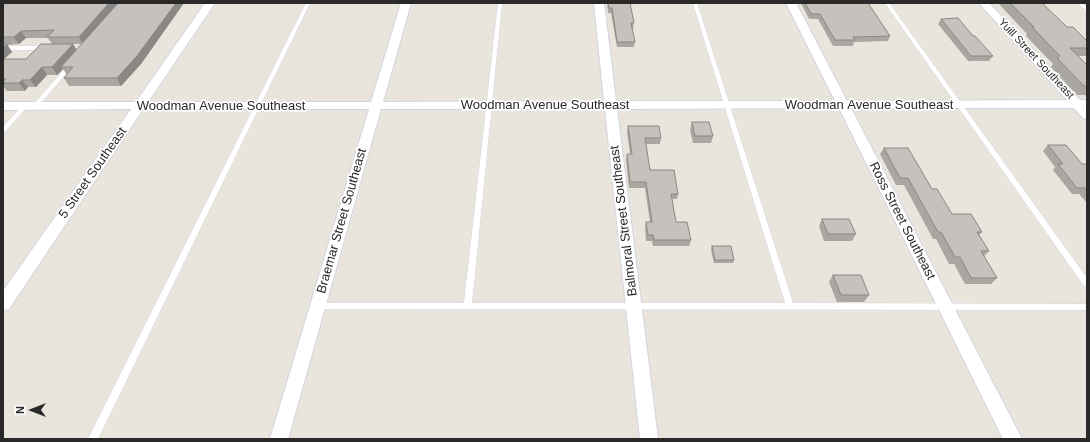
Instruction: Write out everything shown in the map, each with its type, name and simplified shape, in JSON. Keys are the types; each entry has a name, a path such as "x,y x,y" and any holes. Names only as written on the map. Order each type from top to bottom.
{"street":[{"name":"5 Street Southeast","path":"3,304 210,3"},
{"name":"Braemar Street Southeast","path":"279,439 406,3"},
{"name":"Balmoral Street Southeast","path":"599,3 649,439"},
{"name":"Ross Street Southeast","path":"791,3 1013,439"},
{"name":"Yuill Street Southeast","path":"984,3 1082,104 1087,115"},
{"name":"Woodman Avenue Southeast","path":"3,106 1082,104"}],"lane":[{"path":"93,439 308,3"},
{"path":"468,306 500,3"},
{"path":"695,3 790,307"},
{"path":"887,3 1087,284"},
{"path":"1079,3 1087,10"},
{"path":"3,48 56,48"},
{"path":"3,131 76,59"},
{"path":"317,306 1087,307"}],"building":[{"path":"3,3 109,3 79,37 47,37 54,30 21,31 14,37 3,37"},
{"path":"118,3 176,3 137,56 117,78 64,78 73,67 61,67"},
{"path":"608,3 630,3 634,23 631,23 635,42 617,42 612,8 609,8"},
{"path":"805,3 868,3 890,36 853,37 855,40 835,40 820,14 811,14"},
{"path":"1010,3 1042,3 1067,27 1073,27 1087,41 1087,48 1070,48 1087,65 1087,86 1084,86 1057,58 1060,56"},
{"path":"958,18 993,56 971,56 941,19"},
{"path":"41,44 73,44 52,67 42,67 30,80 22,80 19,83 3,83 6,79 3,79 3,59 26,59"},
{"path":"692,122 709,122 713,136 695,136"},
{"path":"628,126 659,126 661,138 645,138 650,170 674,170 678,194 671,194 676,222 687,222 691,240 654,240 653,235 648,235 646,222 652,222 646,182 630,182 627,154 632,154"},
{"path":"1048,145 1066,145 1082,164 1087,164 1087,190 1085,188 1077,188 1058,164 1063,164"},
{"path":"884,148 908,148 932,189 937,189 952,214 971,214 982,232 977,232 989,251 981,251 997,278 971,278 960,257 955,257 941,232 938,232 908,178 900,178"},
{"path":"822,219 849,219 856,234 828,234"},
{"path":"712,246 731,246 734,260 715,260"},
{"path":"833,275 861,275 869,295 841,295"}]}
